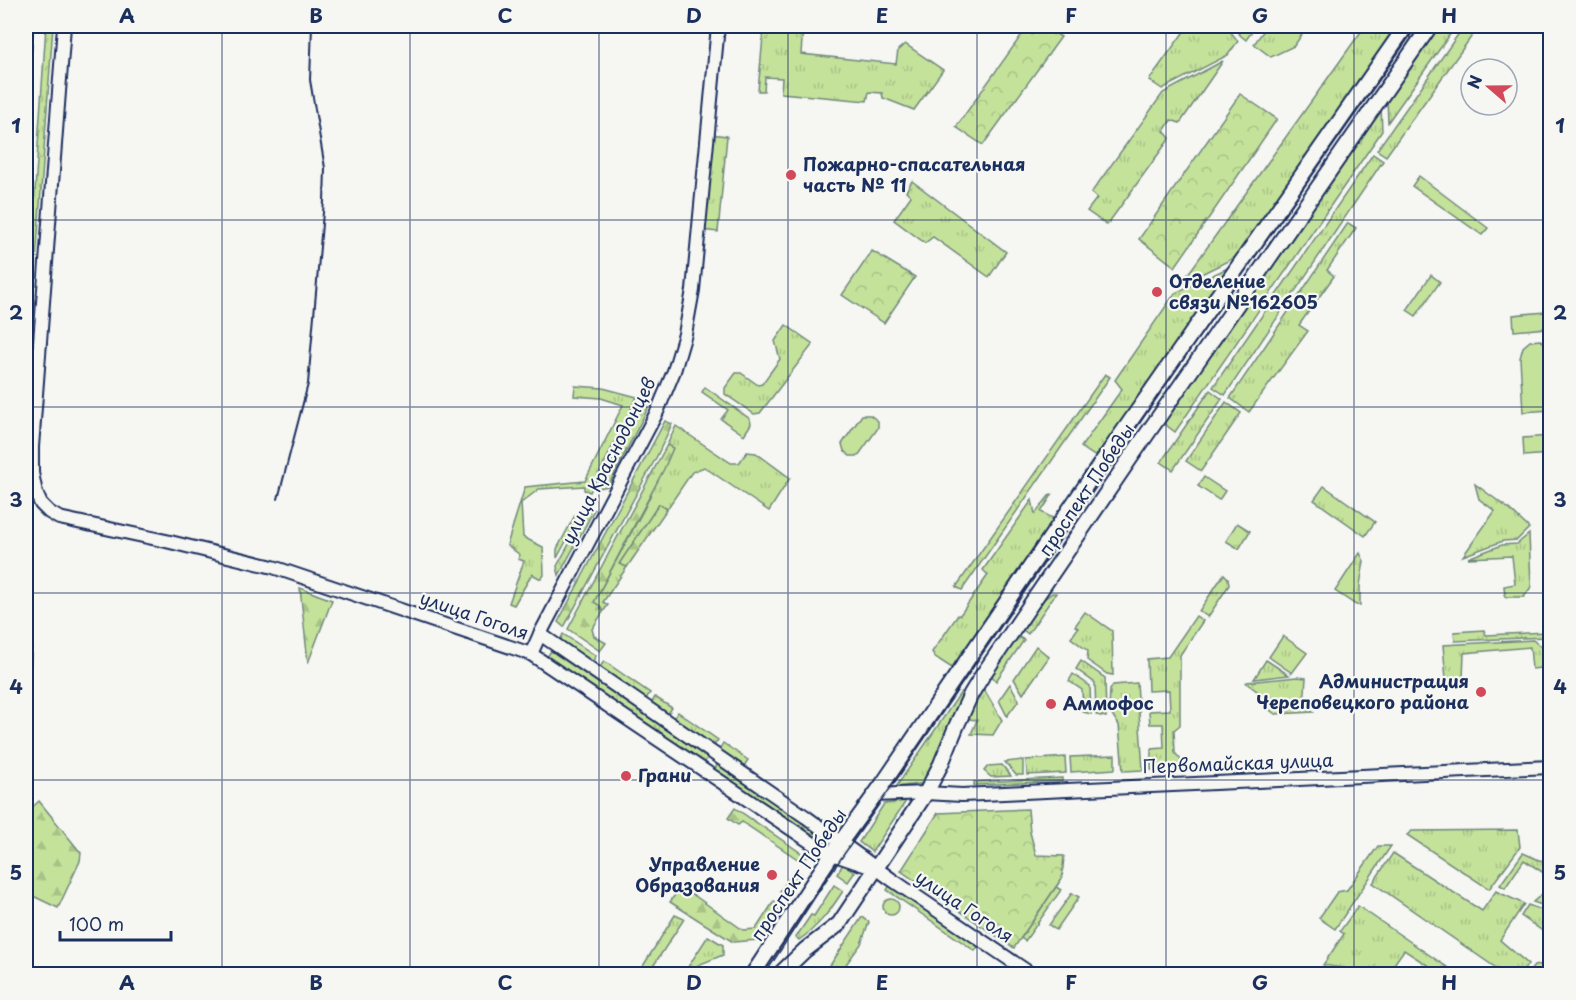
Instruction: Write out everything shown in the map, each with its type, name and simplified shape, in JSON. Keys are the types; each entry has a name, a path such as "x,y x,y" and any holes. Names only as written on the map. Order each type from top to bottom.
{"main road":[{"name":"проспект Победы","path":"753,975 832,854 1091,477 1406,26"},
{"name":"проспект Победы","path":"780,975 805,950 839,924 926,793 971,694 982,676 1430,26"}],"street":[{"name":"улица Гоголя","path":"64,26 32,447 32,473 41,504 59,518 273,567 531,654 818,847 876,869"},
{"name":"улица Краснодонцев","path":"531,654 657,412 674,371 685,333 693,291 718,26"},
{"name":"улица Гоголя","path":"540,634 1031,975"},
{"path":"706,771 717,756"},
{"name":"Первомайская улица","path":"874,795 926,793 962,795 1551,767"}],"green space":[{"path":"46,26 53,26 26,398 26,326"},
{"path":"764,26 803,26 801,54 896,64 898,50 905,44 943,70 914,110 883,98 882,93 869,92 867,101 781,93 782,78 765,77 764,91 758,91"},
{"path":"1028,26 1044,26 1061,37 983,145 956,127"},
{"path":"1188,26 1226,26 1238,41 1228,55 1162,89 1149,80"},
{"path":"1232,26 1246,26 1253,30 1246,40"},
{"path":"1267,26 1308,26 1294,46 1271,57 1254,44"},
{"path":"1365,26 1401,26 1242,254 1181,284"},
{"path":"1438,26 1456,26 1388,122 1387,99"},
{"path":"1464,26 1479,26 1386,156 1377,150"},
{"path":"1223,61 1180,123 1171,120 1164,131 1170,138 1107,225 1087,211 1097,198 1091,193 1163,93"},
{"path":"1240,94 1277,119 1175,267 1139,239"},
{"path":"1381,107 1382,131 1175,432 1162,422"},
{"path":"710,134 727,136 718,232 701,230"},
{"path":"1373,154 1383,161 1225,395 1213,387"},
{"path":"1419,176 1488,228 1482,235 1412,186"},
{"path":"912,181 1006,252 989,277 933,237 925,243 894,220 911,196 906,191"},
{"path":"1348,223 1356,228 1327,270 1334,276 1299,325 1308,331 1249,412 1230,398"},
{"path":"872,251 915,277 884,323 842,295"},
{"path":"1236,264 1099,459 1081,447 1122,389 1115,380 1175,293"},
{"path":"1431,275 1440,282 1416,316 1407,310"},
{"path":"1545,312 1546,328 1514,331 1513,315"},
{"path":"786,325 813,344 760,413 754,414 725,394 725,388 736,373 741,373 758,385 762,384 780,359 775,341"},
{"path":"1540,340 1550,346 1550,410 1523,412 1520,358 1523,347 1530,341"},
{"path":"1105,374 1110,377 962,590 956,587"},
{"path":"575,386 603,388 637,397 590,492 584,490 584,486 539,489 521,503 523,537 543,547 544,575 541,579 532,574 514,605 509,603 524,561 518,559 520,555 507,545 525,487 585,481 623,405 601,398 574,396"},
{"path":"705,387 750,419 751,424 744,435 721,419 728,410 702,392"},
{"path":"1210,390 1222,399 1173,470 1161,462"},
{"path":"643,399 648,408 608,486 599,488"},
{"path":"1226,402 1241,413 1201,471 1186,461"},
{"path":"862,415 870,415 878,421 878,428 858,456 850,456 844,451 842,444"},
{"path":"665,421 672,424 657,456 564,627 558,622"},
{"path":"676,426 731,463 739,463 747,452 756,453 790,478 769,511 704,467 692,472 667,509 659,504 620,563 627,567 603,602 608,605 603,612 594,602 645,507 672,448 667,445"},
{"path":"1550,436 1550,454 1524,456 1523,438"},
{"path":"667,445 673,448 664,469 594,602 603,612 592,629 594,636 606,643 600,651 568,629"},
{"path":"1204,477 1225,491 1219,500 1198,486"},
{"path":"1475,484 1509,509 1529,528 1517,540 1503,541 1463,556 1495,511 1479,499"},
{"path":"1324,486 1375,522 1365,536 1314,500"},
{"path":"1052,495 1041,512 1058,521 955,670 935,657 932,652 988,575 983,570 1032,500 1035,514"},
{"path":"659,504 667,509 627,567 619,564"},
{"path":"594,510 559,575 557,566 587,512"},
{"path":"582,512 557,558 557,549 575,515"},
{"path":"1237,523 1250,531 1239,549 1226,541"},
{"path":"1529,534 1531,587 1524,597 1505,597 1504,586 1515,584 1512,556 1468,558 1502,545 1517,544"},
{"path":"1360,553 1364,561 1360,585 1360,605 1356,605 1335,591"},
{"path":"1224,574 1228,578 1229,585 1208,617 1199,611"},
{"path":"300,588 332,600 308,663"},
{"path":"1052,593 1056,593 1028,634 1022,629 1040,602"},
{"path":"26,603 34,605 26,720"},
{"path":"1085,612 1112,631 1113,675 1107,674 1087,660 1088,651 1071,638 1078,628 1075,626"},
{"path":"1196,616 1203,621 1180,655 1180,725 1174,730 1175,753 1181,760 1181,769 1151,770 1151,749 1164,748 1163,724 1150,724 1149,711 1170,710 1169,690 1148,691 1147,659 1168,657"},
{"path":"1484,630 1486,635 1546,632 1546,637 1455,641 1454,632"},
{"path":"563,634 596,656 591,664 559,643"},
{"path":"1017,636 1024,640 996,681 991,675"},
{"path":"1283,636 1307,653 1292,673 1269,657"},
{"path":"1533,640 1550,655 1550,667 1532,669 1530,647 1464,653 1463,679 1446,679 1443,645"},
{"path":"1036,646 1049,657 1023,694 1014,679"},
{"path":"551,651 708,758 703,764 547,657"},
{"path":"1266,660 1289,675 1254,679"},
{"path":"604,661 650,693 645,700 599,669"},
{"path":"1081,661 1105,678 1106,717 1096,715 1095,683 1076,669"},
{"path":"1073,674 1090,686 1091,714 1083,712 1082,690 1069,681"},
{"path":"1306,678 1304,706 1313,712 1275,714 1257,700 1261,694 1246,683 1247,682"},
{"path":"1137,683 1143,770 1123,771 1119,725 1109,710 1110,690 1113,685"},
{"path":"1010,684 1019,700 1007,716 999,700"},
{"path":"982,686 1002,720 993,735 971,734 977,720 969,719"},
{"path":"961,692 965,697 928,783 896,787"},
{"path":"655,697 672,708 667,715 651,704"},
{"path":"678,712 718,740 713,747 673,719"},
{"path":"723,743 748,760 744,766 719,750"},
{"path":"1115,755 1115,769 1071,772 1070,757"},
{"path":"1065,757 1066,773 1027,775 1026,760"},
{"path":"1023,760 1023,775 1016,775 1005,762"},
{"path":"718,764 823,835 819,842 713,771"},
{"path":"1002,765 1011,776 991,777 984,771 988,766"},
{"path":"1062,778 1062,781 974,785 974,782"},
{"path":"39,801 81,853 80,861 58,908 33,896 26,813"},
{"path":"906,801 872,852 859,842 884,804"},
{"path":"735,808 807,857 799,860 742,822 738,825 728,818"},
{"path":"1028,809 1030,832 1036,855 1064,856 1062,878 1014,948 901,871 938,813"},
{"path":"1518,830 1520,847 1489,889 1407,835 1412,831"},
{"path":"1378,846 1391,846 1335,929 1319,918 1337,892 1347,890"},
{"path":"1393,853 1482,911 1496,891 1524,904 1500,940 1528,964 1521,974 1505,974 1373,883"},
{"path":"1523,853 1550,862 1550,877 1524,860 1505,888 1500,885"},
{"path":"843,864 855,872 848,882 837,874"},
{"path":"795,870 801,874 787,895 780,891"},
{"path":"1062,878 1056,887 1061,890 1025,941 1021,938"},
{"path":"1550,881 1550,908 1533,902 1543,893"},
{"path":"891,883 980,944 975,951 887,890"},
{"path":"834,885 843,891 823,918 799,940 796,937 811,915 814,916"},
{"path":"681,886 743,930 756,929 774,901 781,905 758,940 733,942 670,902"},
{"path":"1072,893 1079,897 1056,930 1049,925"},
{"path":"891,899 897,901 899,907 897,913 891,915 885,913 883,907 885,901"},
{"path":"1528,905 1550,913 1550,936 1521,916"},
{"path":"1358,906 1457,974 1441,974 1404,950 1387,974 1323,965 1344,934 1340,931"},
{"path":"675,915 684,919 648,974 638,974"},
{"path":"862,917 869,922 861,944 839,974 826,974 825,973"},
{"path":"708,936 723,945 723,955 698,965 691,974 686,970"},
{"path":"1550,963 1550,974 1535,974 1530,971 1534,966"}],"tram line":[{"path":"765,974 828,877 1180,364 1417,26"}],"railway":[{"path":"26,120 33,26"},
{"path":"278,499 308,384 324,201 325,168 310,80 312,26"}],"place":[{"name":"Пожарно-спасательная часть № 11","path":"791,175"},
{"name":"Отделение связи №162605","path":"1157,292"},
{"name":"Администрация Череповецкого района","path":"1481,692"},
{"name":"Аммофос","path":"1051,704"},
{"name":"Грани","path":"626,776"},
{"name":"Управление Образования","path":"772,875"}]}
